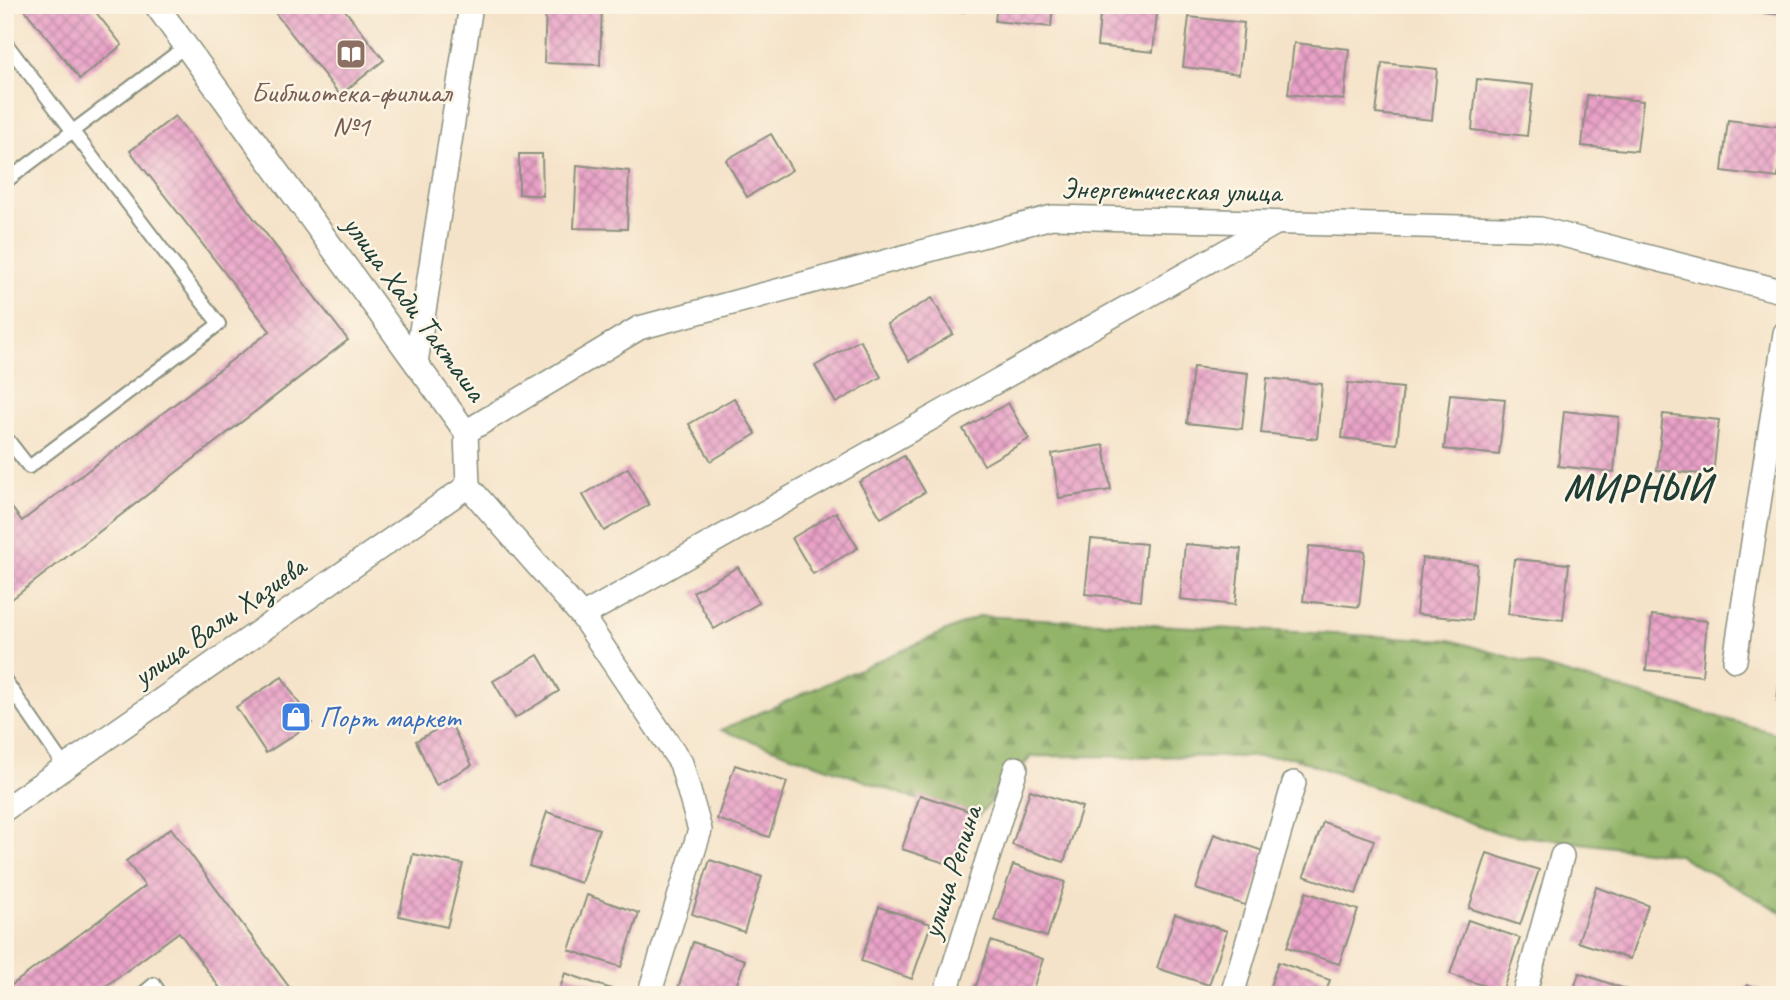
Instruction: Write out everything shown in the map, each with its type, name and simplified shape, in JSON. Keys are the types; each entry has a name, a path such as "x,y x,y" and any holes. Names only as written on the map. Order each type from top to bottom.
{"street":[{"name":"улица Хади Такташа","path":"156,5 466,432 468,486"},
{"path":"416,363 471,5"},
{"name":"Энергетическая улица","path":"466,432 639,328 1052,217 1540,229 1785,292"},
{"path":"582,616 1276,223"},
{"path":"1735,660 1785,333"},
{"path":"468,486 582,616 681,763 700,830 649,995"},
{"name":"улица Вали Хазиева","path":"5,809 468,486"},
{"name":"улица Репина","path":"945,995 1016,768"},
{"path":"1232,995 1294,783"},
{"path":"1524,995 1562,856"}],"lane":[{"path":"5,42 219,324 29,467 8,440"},
{"path":"5,182 186,46"},
{"path":"5,680 65,767"},
{"path":"141,995 154,984 161,995"}],"green space":[{"path":"980,616 1450,640 1785,736 1785,914 1678,855 1499,833 1292,757 1032,756 975,820 721,730"}],"building":[{"path":"21,5 90,5 122,45 80,79"},
{"path":"269,5 341,5 384,60 340,95"},
{"path":"546,5 602,5 600,65 544,63"},
{"path":"921,5 965,5 964,12"},
{"path":"997,5 1053,5 1051,27 995,21"},
{"path":"1101,5 1158,5 1153,52 1097,46"},
{"path":"1764,5 1785,5 1785,15 1764,13"},
{"path":"1189,17 1244,23 1239,74 1183,67"},
{"path":"1294,43 1349,49 1344,100 1288,94"},
{"path":"1382,63 1437,69 1432,120 1376,114"},
{"path":"1477,79 1533,85 1527,136 1472,130"},
{"path":"1587,95 1643,101 1637,151 1582,146"},
{"path":"175,116 348,340 12,599 5,591 5,499 22,521 270,331 130,151"},
{"path":"1728,120 1783,127 1778,178 1722,171"},
{"path":"771,134 792,170 747,197 726,160"},
{"path":"519,154 542,154 543,196 519,194"},
{"path":"577,165 629,171 627,229 574,228"},
{"path":"932,298 953,334 909,361 887,324"},
{"path":"860,340 881,377 836,403 815,366"},
{"path":"1193,367 1248,373 1242,429 1187,423"},
{"path":"1267,378 1322,384 1317,439 1261,433"},
{"path":"1348,383 1403,388 1397,444 1342,438"},
{"path":"1450,394 1505,399 1499,455 1444,449"},
{"path":"734,398 756,434 711,461 689,424"},
{"path":"1008,403 1029,439 984,465 963,429"},
{"path":"1564,411 1619,417 1614,472 1558,466"},
{"path":"1663,414 1719,420 1713,475 1657,470"},
{"path":"1104,445 1111,490 1059,498 1052,454"},
{"path":"904,456 925,492 881,518 859,482"},
{"path":"628,468 649,505 604,531 583,495"},
{"path":"836,512 858,548 813,574 792,538"},
{"path":"1091,539 1146,544 1141,600 1085,594"},
{"path":"1185,544 1241,549 1235,605 1180,599"},
{"path":"1309,546 1365,551 1359,607 1303,601"},
{"path":"1785,546 1785,598 1778,597"},
{"path":"1422,558 1477,564 1472,620 1416,614"},
{"path":"1514,559 1569,564 1563,620 1508,614"},
{"path":"738,567 759,603 714,629 693,592"},
{"path":"1652,615 1707,621 1702,676 1646,670"},
{"path":"1783,648 1785,701 1777,701"},
{"path":"538,655 559,691 515,718 493,681"},
{"path":"282,677 312,723 266,753 236,707"},
{"path":"450,722 472,765 436,785 416,741"},
{"path":"735,765 787,782 769,837 717,819"},
{"path":"1030,790 1082,807 1064,862 1012,845"},
{"path":"920,795 972,812 954,866 902,849"},
{"path":"547,812 599,829 581,883 529,866"},
{"path":"1323,822 1374,840 1356,894 1304,876"},
{"path":"171,828 295,995 225,995 179,932 94,995 5,995 5,990 145,886 126,861"},
{"path":"1214,834 1266,852 1248,906 1196,889"},
{"path":"1487,853 1539,870 1520,925 1469,908"},
{"path":"413,854 463,864 447,927 399,916"},
{"path":"710,860 762,877 744,932 692,914"},
{"path":"1013,865 1065,882 1047,937 994,920"},
{"path":"1596,887 1648,905 1630,959 1578,942"},
{"path":"1306,892 1358,910 1339,964 1287,947"},
{"path":"587,895 639,913 621,967 569,950"},
{"path":"879,907 931,924 912,979 861,961"},
{"path":"1175,914 1227,931 1209,985 1157,968"},
{"path":"1468,920 1520,938 1502,992 1450,974"},
{"path":"991,941 1043,959 1031,995 973,995"},
{"path":"693,942 745,960 733,995 676,995"},
{"path":"1278,962 1330,980 1325,995 1267,995"},
{"path":"565,973 617,991 616,995 558,995"},
{"path":"1579,973 1631,991 1630,995 1572,995"},
{"path":"1747,985 1773,994 1773,995 1743,995"}],"place":[{"name":"Библиотека-филиал №1","path":"351,54"},
{"name":"Порт маркет","path":"296,717"}],"district":[{"name":"МИРНЫЙ","path":"1638,487"}]}
